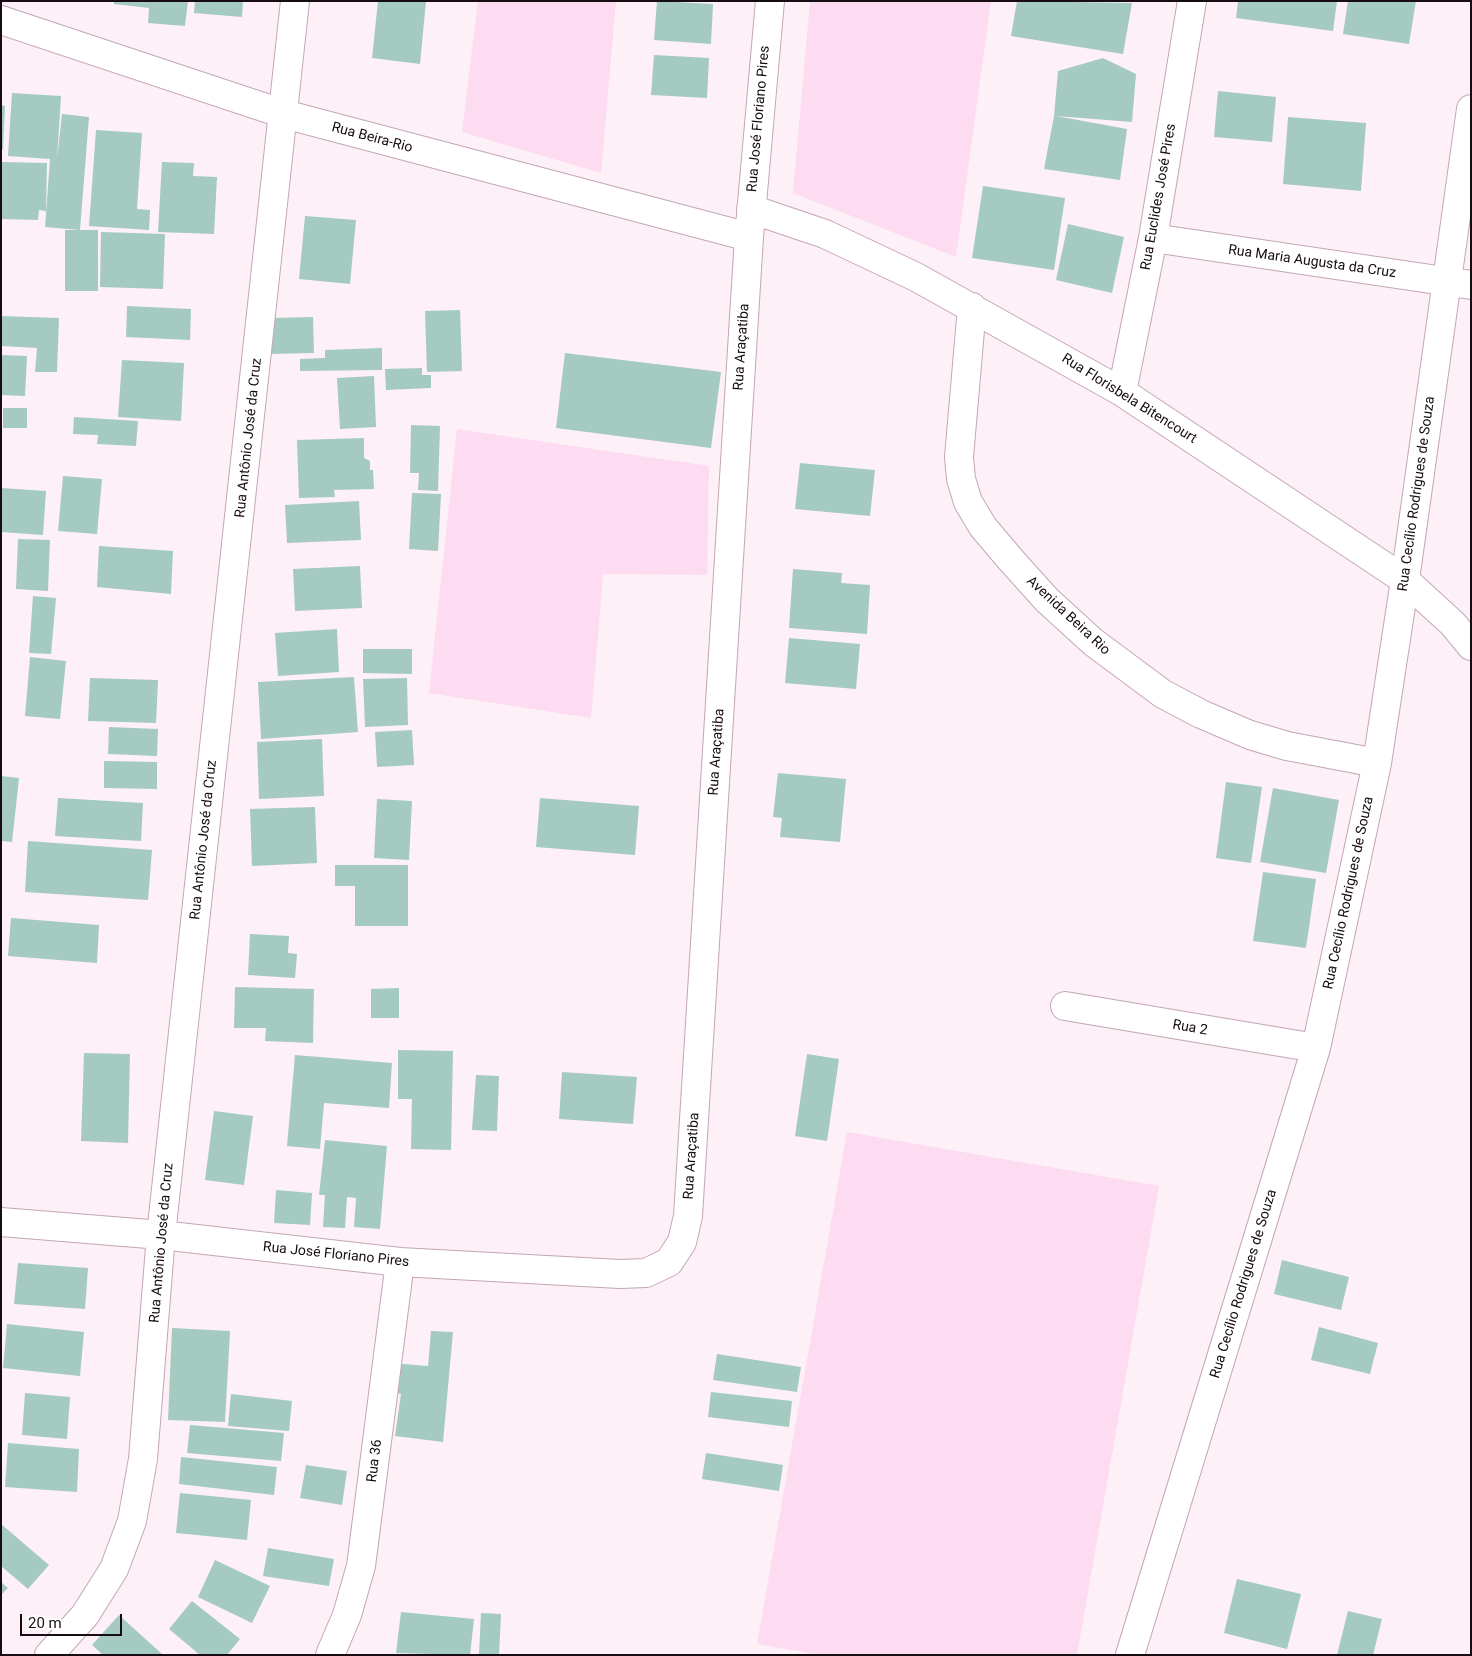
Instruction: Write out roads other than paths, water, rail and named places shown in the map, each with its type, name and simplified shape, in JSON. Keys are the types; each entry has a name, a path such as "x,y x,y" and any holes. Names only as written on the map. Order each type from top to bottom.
{"street":[{"name":"Rua Antônio José da Cruz","path":"49,1655 85,1615 114,1569 132,1522 143,1459 161,1236 295,1"},
{"name":"Rua José Floriano Pires","path":"749,237 770,1"},
{"name":"Rua Euclides José Pires","path":"1122,392 1153,238 1192,1"},
{"name":"Rua Beira-Rio","path":"1,20 284,114 749,237"},
{"name":"Rua Cecílio Rodrigues de Souza","path":"1130,1655 1316,1048 1376,763 1405,580 1459,283 1471,109"},
{"name":"Rua Florisbela Bitencourt","path":"751,209 824,234 916,277 1122,392 1405,580 1452,624 1471,646"},
{"name":"Rua Araçatiba","path":"669,1262 682,1242 688,1216 749,237"},
{"name":"Rua Maria Augusta da Cruz","path":"1153,238 1459,283"},
{"name":"Avenida Beira Rio","path":"972,307 959,457 961,479 968,502 983,527 1011,560 1047,600 1093,642 1163,694 1201,714 1250,735 1287,746 1376,763"},
{"name":"Rua 2","path":"1065,1006 1316,1048"},
{"name":"Rua José Floriano Pires","path":"1,1222 161,1236 400,1262 620,1274 646,1272 669,1262"},
{"name":"Rua 36","path":"330,1655 347,1615 361,1566 400,1262"}]}
